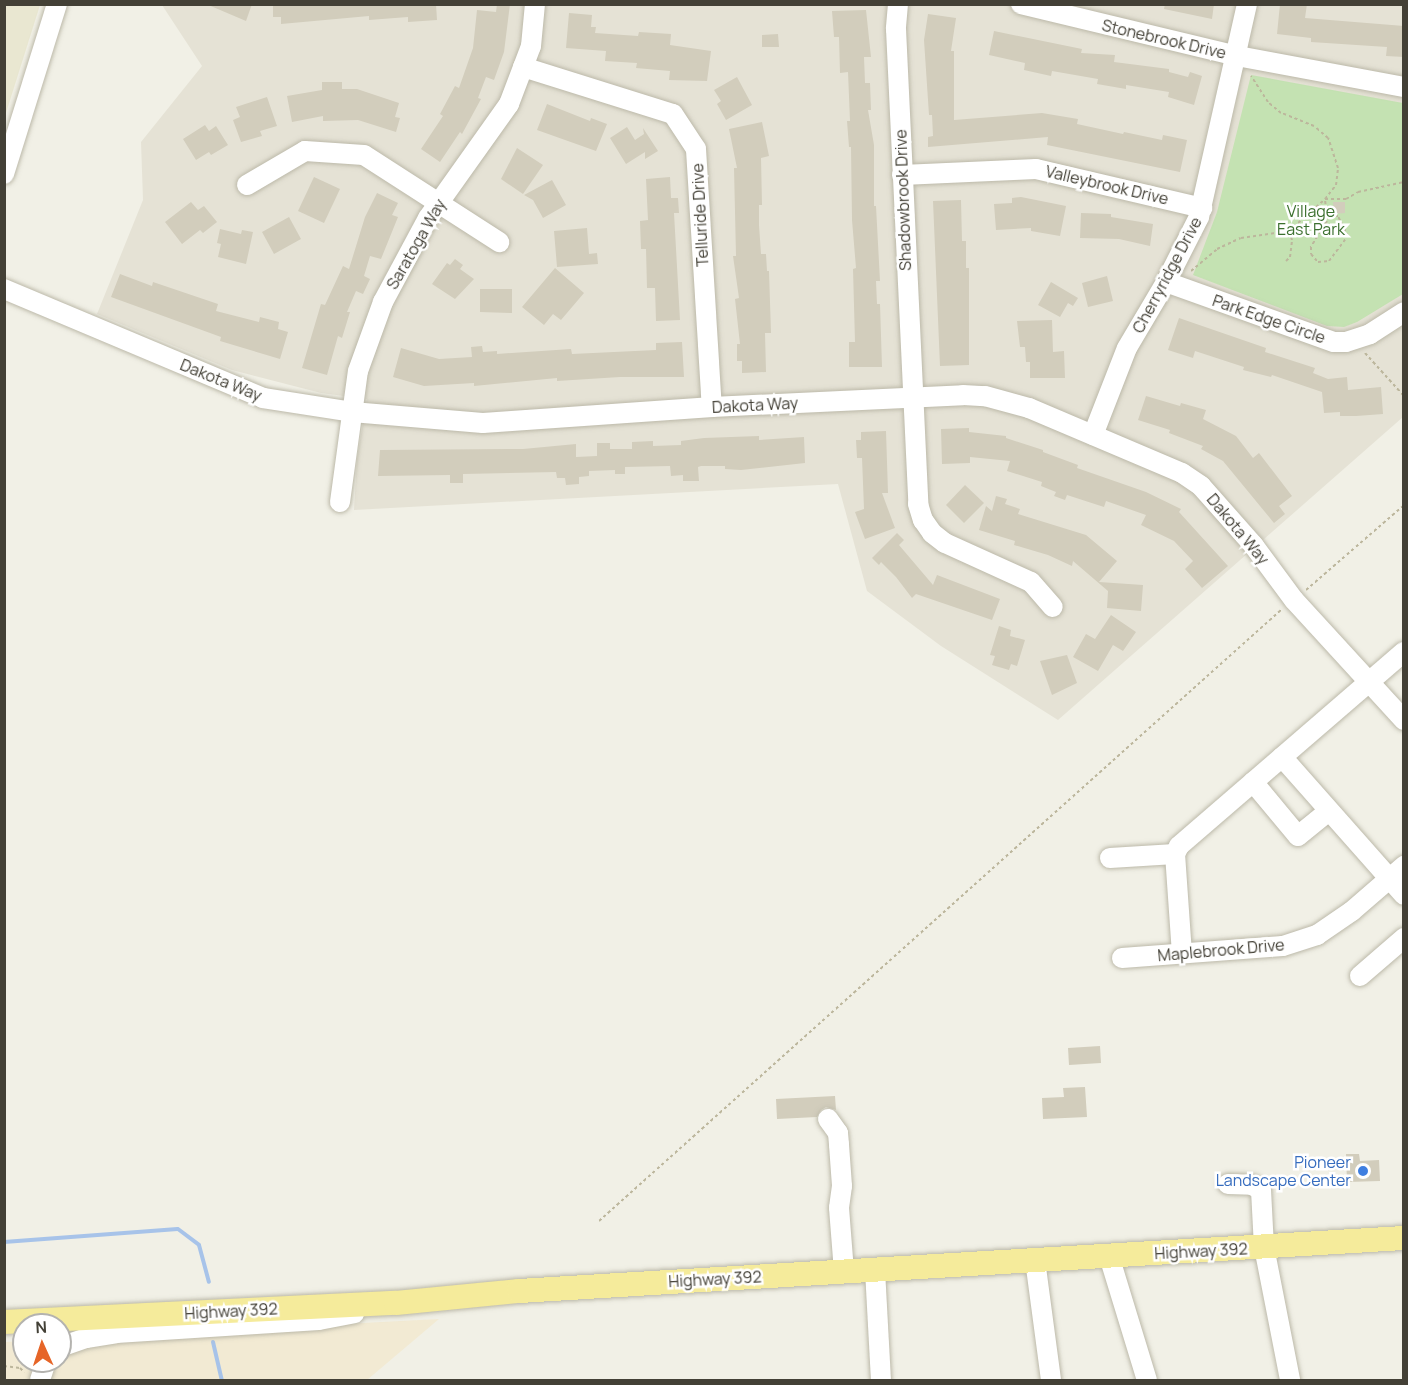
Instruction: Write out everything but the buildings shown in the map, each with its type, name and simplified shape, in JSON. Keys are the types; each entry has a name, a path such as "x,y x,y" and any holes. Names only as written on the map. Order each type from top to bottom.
{"main road":[{"name":"Highway 392","path":"72,1319 396,1303 519,1291 1404,1239"}],"street":[{"path":"4,174 9,144 57,4"},
{"name":"Saratoga Way","path":"340,502 358,371 383,302 439,202 509,104 531,46 535,4"},
{"name":"Shadowbrook Drive","path":"898,4 896,29 918,504 923,520 932,533 945,543 1031,582 1053,607"},
{"name":"Stonebrook Drive","path":"1021,4 1237,56"},
{"name":"Cherryridge Drive","path":"1093,435 1127,348 1166,282 1202,208 1247,4"},
{"path":"1237,56 1404,87"},
{"name":"Telluride Drive","path":"523,67 673,114 696,149 712,407"},
{"path":"247,185 305,151 364,155 499,242"},
{"name":"Valleybrook Drive","path":"902,175 1036,169 1202,208"},
{"name":"Park Edge Circle","path":"1166,282 1334,342 1370,334 1404,312"},
{"name":"Dakota Way","path":"4,289 263,398 352,412 483,423 912,396 985,396 1029,408 1182,473 1201,486 1254,546 1294,600 1404,720"},
{"path":"1182,954 1175,854 1179,846 1404,652"},
{"path":"1282,757 1329,811 1396,872 1404,895"},
{"path":"1253,782 1298,836 1329,811"},
{"path":"1110,858 1175,854"},
{"name":"Maplebrook Drive","path":"1122,958 1283,946 1317,935 1352,911 1396,872"},
{"path":"1360,976 1404,938"},
{"path":"828,1119 838,1133 842,1186 839,1208 844,1272"},
{"path":"1228,1184 1252,1185 1261,1190 1264,1247 1290,1380"},
{"path":"1109,1256 1147,1380"},
{"path":"1035,1260 1052,1380"},
{"path":"875,1270 881,1380"},
{"path":"72,1344 116,1333 319,1320 396,1303"}],"path":[{"path":"1166,282 1187,275 1217,249 1241,238 1289,231 1325,199 1336,184 1338,168 1328,138 1314,126 1281,112 1268,102 1237,56"},
{"path":"1325,199 1346,199 1358,192 1404,182"},
{"path":"1325,199 1326,216 1327,221 1311,247 1311,254 1318,262 1329,261 1348,236 1338,216 1326,216"},
{"path":"1286,261 1290,257 1292,240 1289,231"},
{"path":"1354,339 1404,396"},
{"path":"1304,592 1404,504"},
{"path":"599,1221 1074,793 1284,608"},
{"path":"4,1366 20,1368 33,1374"}],"shaded area":[{"path":"4,5 40,5 5,116"},
{"path":"162,5 1403,5 1403,417 1058,720 941,646 867,591 838,484 354,510 357,459 367,399 321,393 232,370 97,314 143,200 141,142 202,66"},
{"path":"439,1319 367,1380 5,1380 5,1342 12,1342 12,1373 72,1373 72,1338"}],"green space":[{"name":"Village East Park","path":"1251,75 1403,103 1403,294 1357,322 1344,327 1327,326 1193,275 1217,212"}],"waterway":[{"path":"4,1242 178,1229 199,1245 209,1282"},
{"path":"213,1342 222,1380"}],"place":[{"name":"Pioneer Landscape Center","path":"1363,1171"}]}
